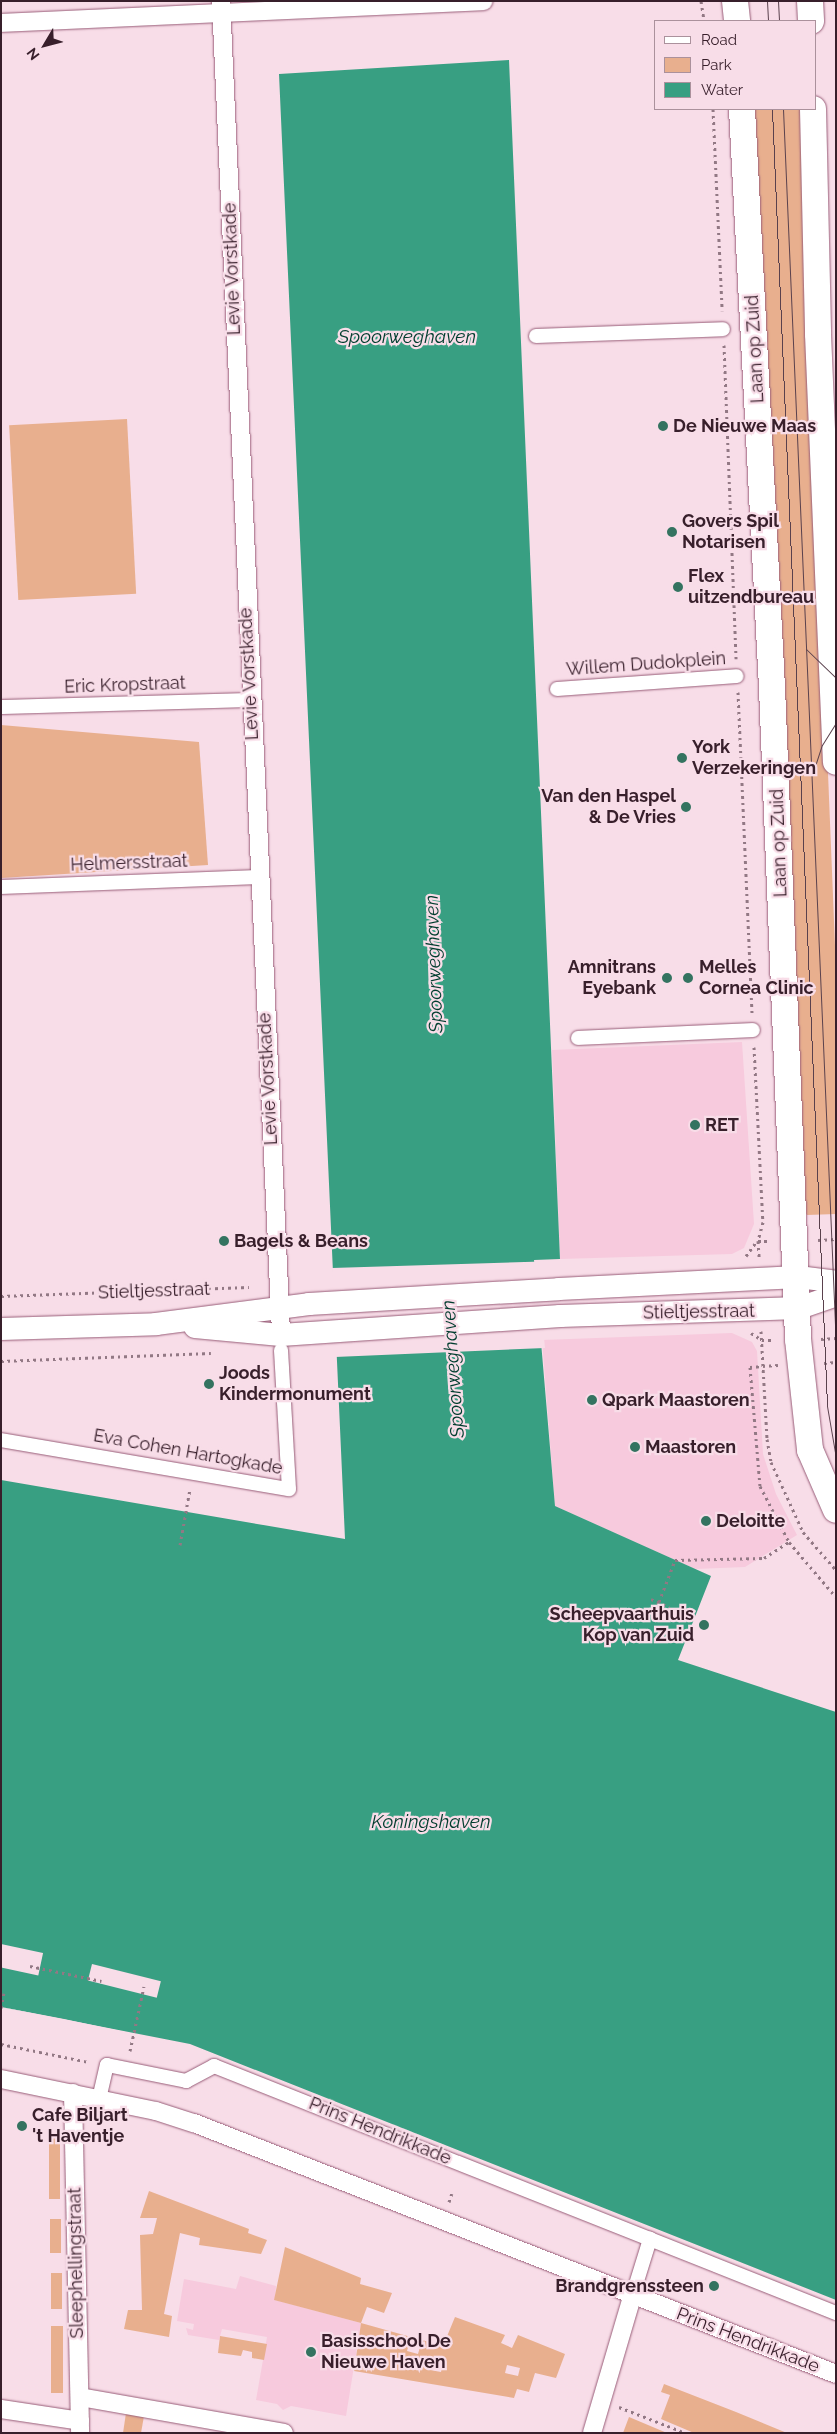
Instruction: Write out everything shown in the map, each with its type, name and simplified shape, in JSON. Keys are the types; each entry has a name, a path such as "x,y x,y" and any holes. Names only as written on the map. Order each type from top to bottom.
{"main road":[{"path":"735,1 737,20"},
{"path":"810,1 811,20"},
{"name":"Laan op Zuid","path":"742,110 771,659 802,1391 810,1450 836,1510"},
{"path":"813,110 818,334 834,672 836,762"}],"street":[{"path":"1,23 221,7 483,1"},
{"name":"Levie Vorstkade","path":"221,7 258,877 281,1343"},
{"path":"536,336 723,329"},
{"name":"Willem Dudokplein","path":"557,689 737,676"},
{"name":"Eric Kropstraat","path":"1,707 251,700"},
{"name":"Helmersstraat","path":"1,887 258,877"},
{"path":"578,1038 753,1030"},
{"name":"Stieltjesstraat","path":"156,1324 278,1296 309,1304 559,1288 798,1277 836,1282"},
{"name":"Stieltjesstraat","path":"1,1329 156,1324 281,1343 311,1334 560,1316 799,1308 836,1295"},
{"name":"Eva Cohen Hartogkade","path":"1,1440 289,1489 281,1343"},
{"path":"99,2099 107,2065"},
{"name":"Prins Hendrikkade","path":"107,2065 186,2081 214,2066 836,2313"},
{"name":"Prins Hendrikkade","path":"1,2080 73,2093 194,2123 836,2374"},
{"name":"Sleephellingstraat","path":"73,2093 80,2427"},
{"path":"592,2433 650,2239"},
{"path":"80,2398 284,2433"},
{"path":"1,2409 80,2427"}],"path":[{"path":"701,1 704,20"},
{"name":"Stieltjesstraat","path":"1,1296 278,1296"},
{"path":"762,1340 767,1439 771,1462 803,1532 836,1570"},
{"path":"1,1361 213,1353"},
{"path":"750,1367 760,1486 788,1542 836,1597"},
{"path":"180,1545 191,1483"},
{"path":"659,1602 675,1560 764,1558 788,1542"},
{"path":"650,1599 669,1606"},
{"path":"30,1966 101,1981"},
{"path":"128,2059 144,1986"},
{"path":"1,2008 4,1993"},
{"path":"1,2044 107,2065"},
{"path":"602,2400 686,2433"}],"shaded area":[{"path":"742,1042 754,1224 744,1248 732,1254 560,1259 552,1050"},
{"name":"Maastoren","path":"732,1333 752,1342 757,1351 763,1454 776,1494 797,1535 745,1567 695,1569 555,1506 542,1340"},
{"name":"Basisschool De Nieuwe Haven","path":"240,2276 276,2286 275,2300 361,2323 346,2416 291,2406 283,2410 277,2404 256,2400 267,2337 222,2329 219,2340 188,2335 186,2328 193,2330 194,2324 177,2321 184,2279 236,2289"}],"green space":[{"path":"752,110 801,110 836,970 836,1214 807,1215 804,1211"},
{"path":"127,419 136,594 18,600 9,425"},
{"path":"1,725 199,742 208,865 1,878"},
{"path":"49,2136 60,2136 60,2199 49,2199"},
{"path":"149,2191 249,2229 248,2233 267,2240 261,2254 199,2245 200,2238 180,2233 164,2314 172,2316 169,2337 124,2329 128,2310 142,2310 140,2235 153,2234 157,2218 140,2218"},
{"path":"50,2219 61,2219 61,2253 50,2253"},
{"path":"285,2247 361,2278 360,2284 392,2293 384,2313 367,2307 361,2323 274,2300"},
{"path":"51,2273 62,2273 62,2309 51,2309"},
{"path":"455,2317 505,2335 501,2343 512,2348 518,2335 565,2354 556,2378 535,2373 529,2392 517,2389 514,2398 354,2371 361,2323 411,2337 407,2351 418,2354 422,2340 443,2346","holes":["432,2360 443,2361 441,2372 430,2370","507,2365 520,2368 518,2376 505,2373"]},
{"path":"51,2326 63,2326 63,2393 51,2393"},
{"path":"220,2336 267,2344 264,2360 252,2358 252,2352 243,2350 241,2356 218,2353"},
{"path":"664,2384 787,2433 694,2433 661,2419 670,2395 661,2392"},
{"path":"126,2413 144,2416 141,2433 123,2433"},
{"path":"629,2417 667,2433 623,2433"}],"water":[{"name":"Koningshaven","path":"509,60 560,1259 534,1260 555,1506 711,1576 678,1660 836,1712 836,2300 190,2044 1,2007 1,1480 345,1539 279,74"}],"pier":[{"path":"558,1261 537,1262 545,1348 335,1357 332,1268"},
{"path":"1,1944 43,1953 38,1975 1,1968"},
{"path":"92,1964 161,1981 157,1998 88,1980"},
{"path":"1,2007 182,2044 182,2047"}],"tram line":[{"path":"767,1 768,20"},
{"path":"778,1 779,20"},
{"path":"772,110 827,1406 836,1458"},
{"path":"783,110 836,1346"},
{"path":"806,649 836,678"},
{"path":"815,766 822,745 836,723"}],"place":[{"name":"De Nieuwe Maas","path":"663,426"},
{"name":"Govers Spil Notarisen","path":"672,532"},
{"name":"Flex uitzendbureau","path":"678,587"},
{"name":"York Verzekeringen","path":"682,758"},
{"name":"Van den Haspel & De Vries","path":"686,807"},
{"name":"Amnitrans Eyebank","path":"667,978"},
{"name":"Melles Cornea Clinic","path":"688,978"},
{"name":"RET","path":"695,1125"},
{"name":"Bagels & Beans","path":"224,1241"},
{"name":"Joods Kindermonument","path":"209,1384"},
{"name":"Qpark Maastoren","path":"592,1400"},
{"name":"Maastoren","path":"635,1447"},
{"name":"Deloitte","path":"706,1521"},
{"name":"Scheepvaarthuis Kop van Zuid","path":"704,1625"},
{"name":"Cafe Biljart 't Haventje","path":"22,2126"},
{"name":"Brandgrenssteen","path":"714,2286"},
{"name":"Basisschool De Nieuwe Haven","path":"311,2352"}],"water label":[{"name":"Spoorweghaven","path":"407,337"},
{"name":"Spoorweghaven","path":"434,964"},
{"name":"Spoorweghaven","path":"453,1369"}]}
